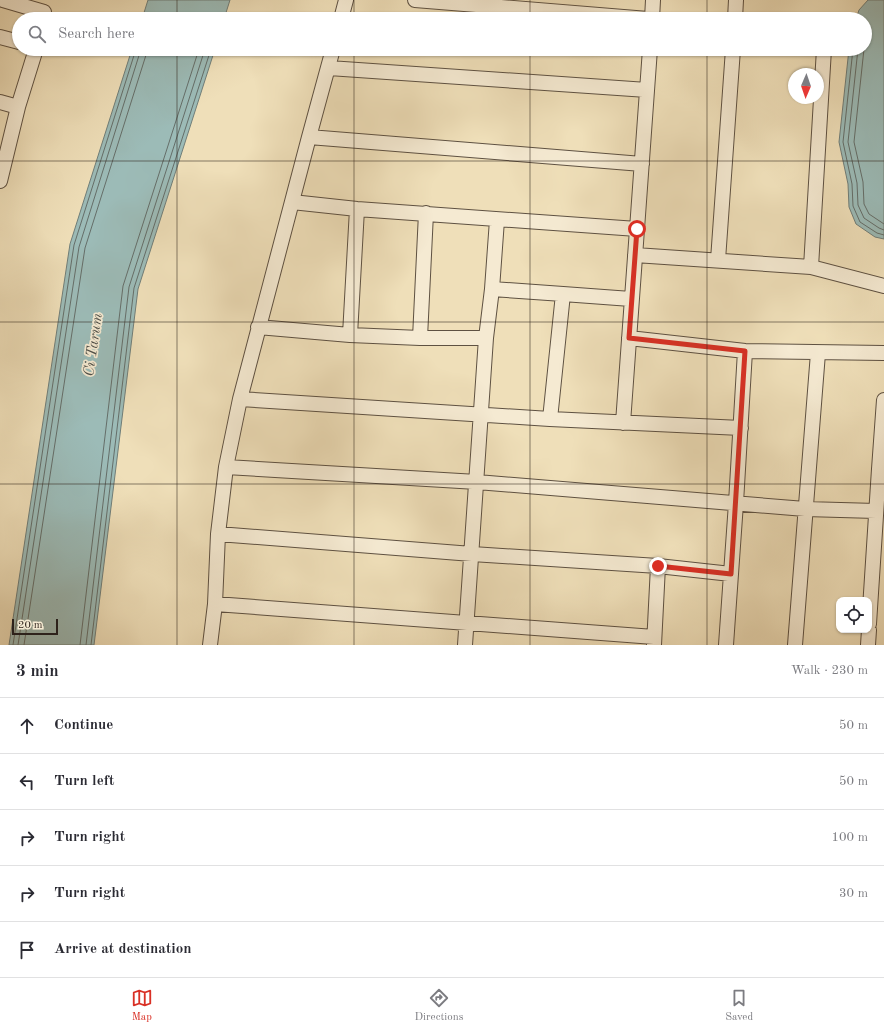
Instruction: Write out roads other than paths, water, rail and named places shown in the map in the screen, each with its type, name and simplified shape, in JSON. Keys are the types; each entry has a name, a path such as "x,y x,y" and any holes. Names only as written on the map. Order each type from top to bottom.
{"street":[{"path":"3,0 44,10"},
{"path":"343,12 346,0"},
{"path":"415,0 562,12"},
{"path":"652,12 653,0"},
{"path":"735,12 736,0"},
{"path":"0,37 12,40"},
{"path":"0,181 18,107 34,56"},
{"path":"210,645 215,604 218,534 226,467 240,399 309,137 332,56"},
{"path":"623,423 649,56"},
{"path":"718,260 733,56"},
{"path":"811,266 824,56"},
{"path":"329,68 647,90"},
{"path":"0,102 18,107"},
{"path":"309,137 642,164"},
{"path":"292,202 357,209 426,213 497,220 637,229"},
{"path":"350,335 357,209"},
{"path":"420,338 426,213"},
{"path":"465,645 482,415 486,338 492,289 497,220"},
{"path":"635,255 811,266 884,286"},
{"path":"492,289 631,299"},
{"path":"550,419 563,294"},
{"path":"258,327 350,335 420,338 486,338"},
{"path":"629,338 745,351 884,353"},
{"path":"726,645 745,351"},
{"path":"794,645 818,353"},
{"path":"240,399 550,419 741,428"},
{"path":"871,597 876,511 881,467 884,400"},
{"path":"226,467 477,482 805,509 876,511"},
{"path":"218,534 472,554 658,566 731,574"},
{"path":"215,604 466,622 654,641 658,566"},
{"path":"868,645 869,633"}],"water":[{"path":"148,0 230,0 226,12 144,12"},
{"path":"868,0 884,0 884,239 875,237 856,224 849,207 848,184 839,142 848,56 872,56 872,12 858,12"},
{"name":"Ci Tarum","path":"130,56 213,56 138,289 94,645 9,645 70,244"}]}
